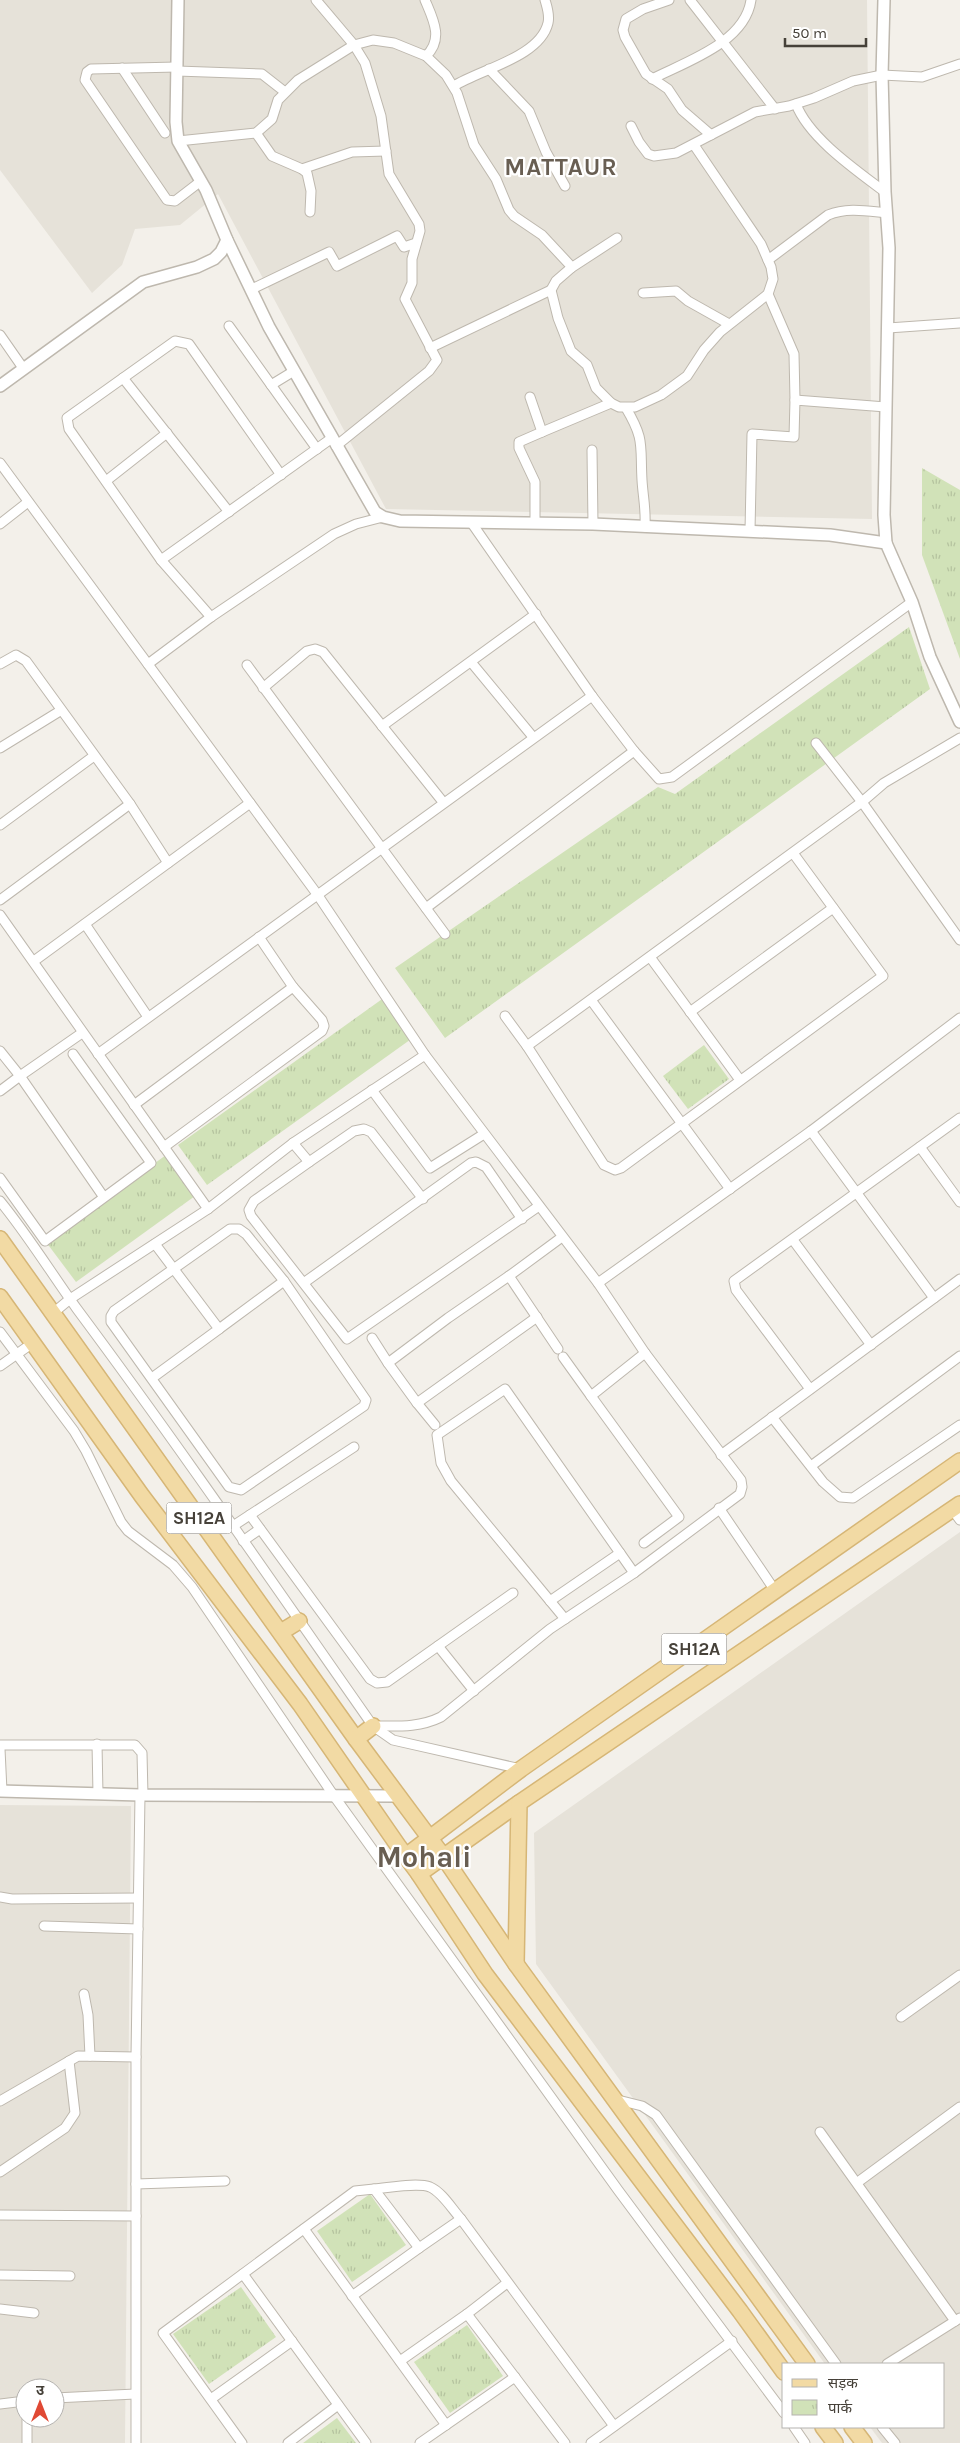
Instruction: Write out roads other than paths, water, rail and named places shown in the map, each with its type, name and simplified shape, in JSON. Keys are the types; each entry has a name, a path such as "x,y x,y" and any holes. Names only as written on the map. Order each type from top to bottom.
{"main road":[{"name":"SH12A","path":"0,1239 356,1739 443,1856"},
{"name":"SH12A","path":"0,1297 34,1342 142,1496 300,1704 420,1874 519,1803 957,1511"},
{"name":"SH12A","path":"406,1856 521,1769 776,1592 960,1461"},
{"path":"281,1632 299,1621"},
{"path":"356,1739 373,1726"},
{"path":"516,1964 519,1803"},
{"path":"443,1856 516,1964 806,2363"},
{"path":"420,1874 485,1974 782,2369"},
{"path":"824,2428 835,2443"},
{"path":"853,2428 864,2443"}],"street":[{"path":"178,0 176,122 178,142 201,181 227,240 270,327 375,512 383,518"},
{"path":"161,560 317,449 334,442 429,372 437,360 405,299 412,283 412,259 420,231 419,224 390,174 384,133 365,63 354,45 316,0"},
{"path":"424,0 437,36 436,44 426,56"},
{"path":"454,86 520,54 542,37 549,16 545,0"},
{"path":"669,0 643,9 626,20 624,24 625,37 641,67 652,79 668,89 682,110 711,135"},
{"path":"690,0 775,109"},
{"path":"652,79 723,43 748,12 751,0"},
{"path":"884,0 882,75 885,192 889,248 884,515 886,543 912,602 930,657 960,722"},
{"path":"178,142 256,133 272,119 278,100 298,80 354,45 373,40 388,41 426,56 442,70 454,86 470,136 496,179 509,210 514,216 549,241 571,268"},
{"path":"631,126 648,154 654,156 676,153 755,112 796,104 824,94 845,83 882,75 922,77 960,64"},
{"path":"201,181 175,201 167,200 85,80 87,72 91,68 122,68 262,74 285,92"},
{"path":"122,68 165,133"},
{"path":"489,69 529,111 546,152 565,186"},
{"path":"796,104 802,118 812,130 885,192"},
{"path":"256,133 272,156 302,168 307,173 311,186 310,212"},
{"path":"551,290 567,344 586,365 601,395 611,403 626,408 647,403 679,383 687,376 704,350 729,324 768,294 773,279 768,260 750,227 694,145"},
{"path":"302,168 352,152 386,152"},
{"path":"768,260 828,215 837,211 857,210 887,213"},
{"path":"252,290 329,252 337,266 397,236 404,247 416,242"},
{"path":"430,348 551,290 556,281 571,268 617,238"},
{"path":"0,386 143,282 197,267 214,259 221,252 227,240"},
{"path":"643,293 676,291 688,302 729,324"},
{"path":"750,531 752,434 794,437 794,354 768,294"},
{"path":"888,328 960,323"},
{"path":"229,326 317,449"},
{"path":"0,335 23,368"},
{"path":"211,617 161,560 69,429 67,418 175,341 189,344 281,475"},
{"path":"271,385 294,371"},
{"path":"123,378 229,512"},
{"path":"530,397 542,432"},
{"path":"795,400 886,407"},
{"path":"536,523 535,482 519,442 611,403"},
{"path":"626,408 641,439 642,482 647,507 645,527"},
{"path":"106,481 167,433"},
{"path":"592,450 593,524"},
{"path":"0,463 317,894 425,1055 598,1283 645,1353 741,1480 740,1494 634,1572 565,1619 441,1717 429,1723 373,1726"},
{"path":"0,524 28,502"},
{"path":"148,664 211,617 344,528 383,518 400,521 593,524 750,531 830,535 886,543"},
{"path":"471,522 592,696 634,751 659,779 672,776 912,602"},
{"path":"382,726 536,614"},
{"path":"263,688 307,651 315,649 323,652 442,802"},
{"path":"0,664 16,656 26,661 60,711 130,804 168,862"},
{"path":"471,662 532,737"},
{"path":"247,665 445,934"},
{"path":"98,1054 442,802 592,696"},
{"path":"0,748 60,711"},
{"path":"527,1046 793,853 862,802 884,783 960,738"},
{"path":"816,743 862,802 960,940"},
{"path":"426,908 634,751"},
{"path":"0,825 94,756"},
{"path":"34,960 250,803"},
{"path":"0,900 130,804"},
{"path":"505,1016 527,1046 604,1165 609,1168 621,1168 883,976 793,853"},
{"path":"690,1012 833,908"},
{"path":"0,915 34,960 82,1033 208,1209"},
{"path":"85,924 148,1017"},
{"path":"164,1147 322,1031 324,1026 322,1020 294,986 259,937"},
{"path":"650,957 740,1080"},
{"path":"134,1105 294,986"},
{"path":"591,1000 730,1189"},
{"path":"598,1283 810,1131 960,1018"},
{"path":"0,1091 82,1033"},
{"path":"0,1051 20,1076 103,1196"},
{"path":"0,1178 45,1241 103,1196 151,1163 73,1054"},
{"path":"52,1314 70,1299 208,1209 293,1144 425,1055"},
{"path":"372,1090 430,1168 484,1134"},
{"path":"810,1389 733,1285 737,1278 793,1240 960,1118"},
{"path":"423,1199 371,1132 364,1129 354,1131 309,1162 254,1201 249,1210 251,1216 305,1282 347,1338 540,1206"},
{"path":"810,1131 934,1298"},
{"path":"293,1144 309,1162"},
{"path":"920,1147 960,1202"},
{"path":"305,1282 471,1163 476,1162 486,1167 522,1219"},
{"path":"0,1201 20,1226 373,1726 393,1740 521,1769"},
{"path":"230,1229 239,1229 246,1234 284,1281 366,1400 364,1406 247,1487 234,1489 229,1487 111,1322 111,1316 114,1311 230,1229"},
{"path":"388,1363 562,1237"},
{"path":"793,1240 871,1345"},
{"path":"155,1244 219,1329"},
{"path":"509,1276 591,1396 679,1517 644,1544"},
{"path":"721,1455 960,1280"},
{"path":"152,1378 284,1281"},
{"path":"417,1403 537,1317"},
{"path":"0,1332 78,1438 121,1522 128,1531 160,1553 183,1576 334,1796 618,2190 782,2410"},
{"path":"372,1338 388,1363 435,1425"},
{"path":"0,1366 34,1342"},
{"path":"591,1396 645,1353"},
{"path":"811,1466 960,1356"},
{"path":"565,1619 451,1481 441,1463 437,1435 474,1409 505,1388 634,1572"},
{"path":"772,1417 811,1466 840,1498 853,1498 960,1425"},
{"path":"233,1526 354,1448"},
{"path":"719,1508 776,1592"},
{"path":"250,1515 370,1679 377,1683 387,1682 514,1593"},
{"path":"243,1541 260,1529"},
{"path":"552,1604 623,1556"},
{"path":"438,1646 474,1691"},
{"path":"136,2443 136,2057 138,1898 141,1795 142,1753 140,1748 135,1745 98,1744 0,1747 1,1791 141,1795 398,1796"},
{"path":"98,1744 98,1794"},
{"path":"0,1897 12,1899 138,1898"},
{"path":"44,1926 138,1929"},
{"path":"901,2017 960,1975"},
{"path":"84,1994 88,2015 90,2056"},
{"path":"0,2101 78,2056 136,2057"},
{"path":"0,2172 65,2128 72,2121 75,2113 69,2061"},
{"path":"614,2098 642,2106 656,2115 835,2363"},
{"path":"858,2182 960,2107"},
{"path":"820,2132 958,2320 889,2363"},
{"path":"136,2184 225,2181"},
{"path":"242,2443 163,2333 355,2192 420,2186 430,2188 461,2218 614,2426"},
{"path":"374,2189 419,2248"},
{"path":"0,2215 136,2216"},
{"path":"352,2296 461,2218"},
{"path":"304,2229 446,2425"},
{"path":"243,2274 366,2443"},
{"path":"0,2275 70,2276"},
{"path":"400,2362 507,2283"},
{"path":"0,2309 34,2313"},
{"path":"467,2314 565,2443"},
{"path":"211,2400 292,2341"},
{"path":"591,2443 732,2341"},
{"path":"420,2443 515,2376"},
{"path":"65,2398 135,2394"},
{"path":"0,2404 15,2402"},
{"path":"288,2443 338,2405"},
{"path":"27,2428 27,2443"},
{"path":"795,2428 806,2443"},
{"path":"883,2428 895,2443"}],"district":[{"name":"MATTAUR","path":"561,167"},
{"name":"Mohali","path":"424,1857"}]}
